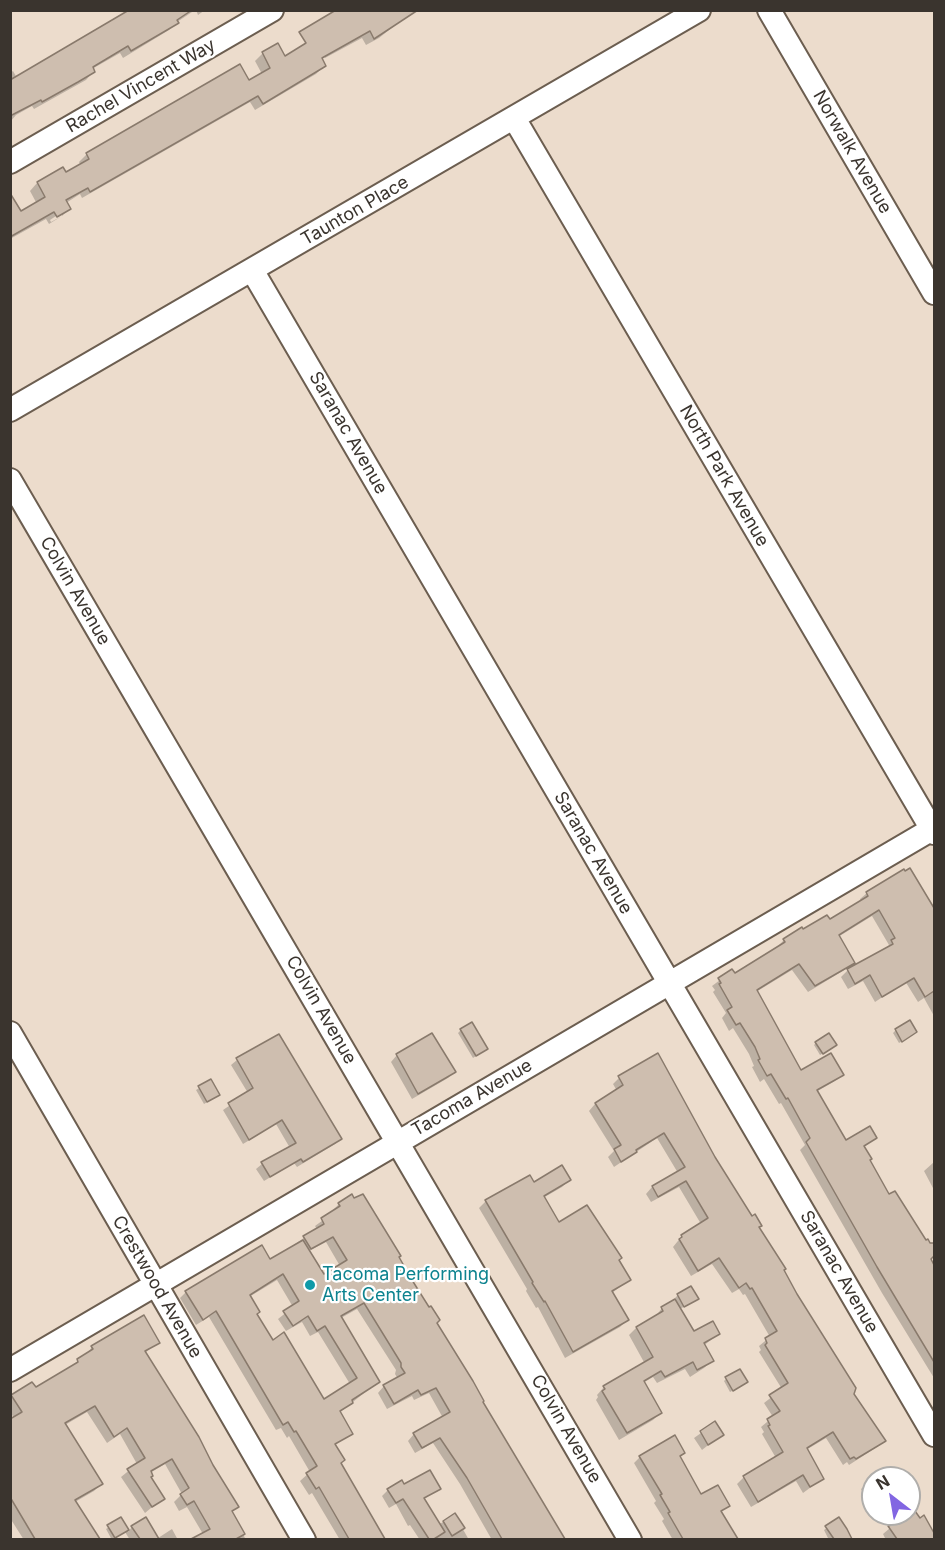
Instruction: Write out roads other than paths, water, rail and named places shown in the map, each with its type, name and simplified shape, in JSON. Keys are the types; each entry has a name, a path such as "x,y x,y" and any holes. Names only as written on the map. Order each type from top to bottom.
{"street":[{"name":"Rachel Vincent Way","path":"10,162 272,10"},
{"name":"Taunton Place","path":"10,410 699,10"},
{"name":"Norwalk Avenue","path":"770,10 934,293"},
{"name":"North Park Avenue","path":"514,118 934,830"},
{"name":"Saranac Avenue","path":"252,270 934,1435"},
{"name":"Colvin Avenue","path":"10,480 630,1539"},
{"name":"Tacoma Avenue","path":"10,1370 934,830"},
{"name":"Crestwood Avenue","path":"10,1033 304,1539"}],"place":[{"name":"Tacoma Performing Arts Center","path":"310,1285"}]}
